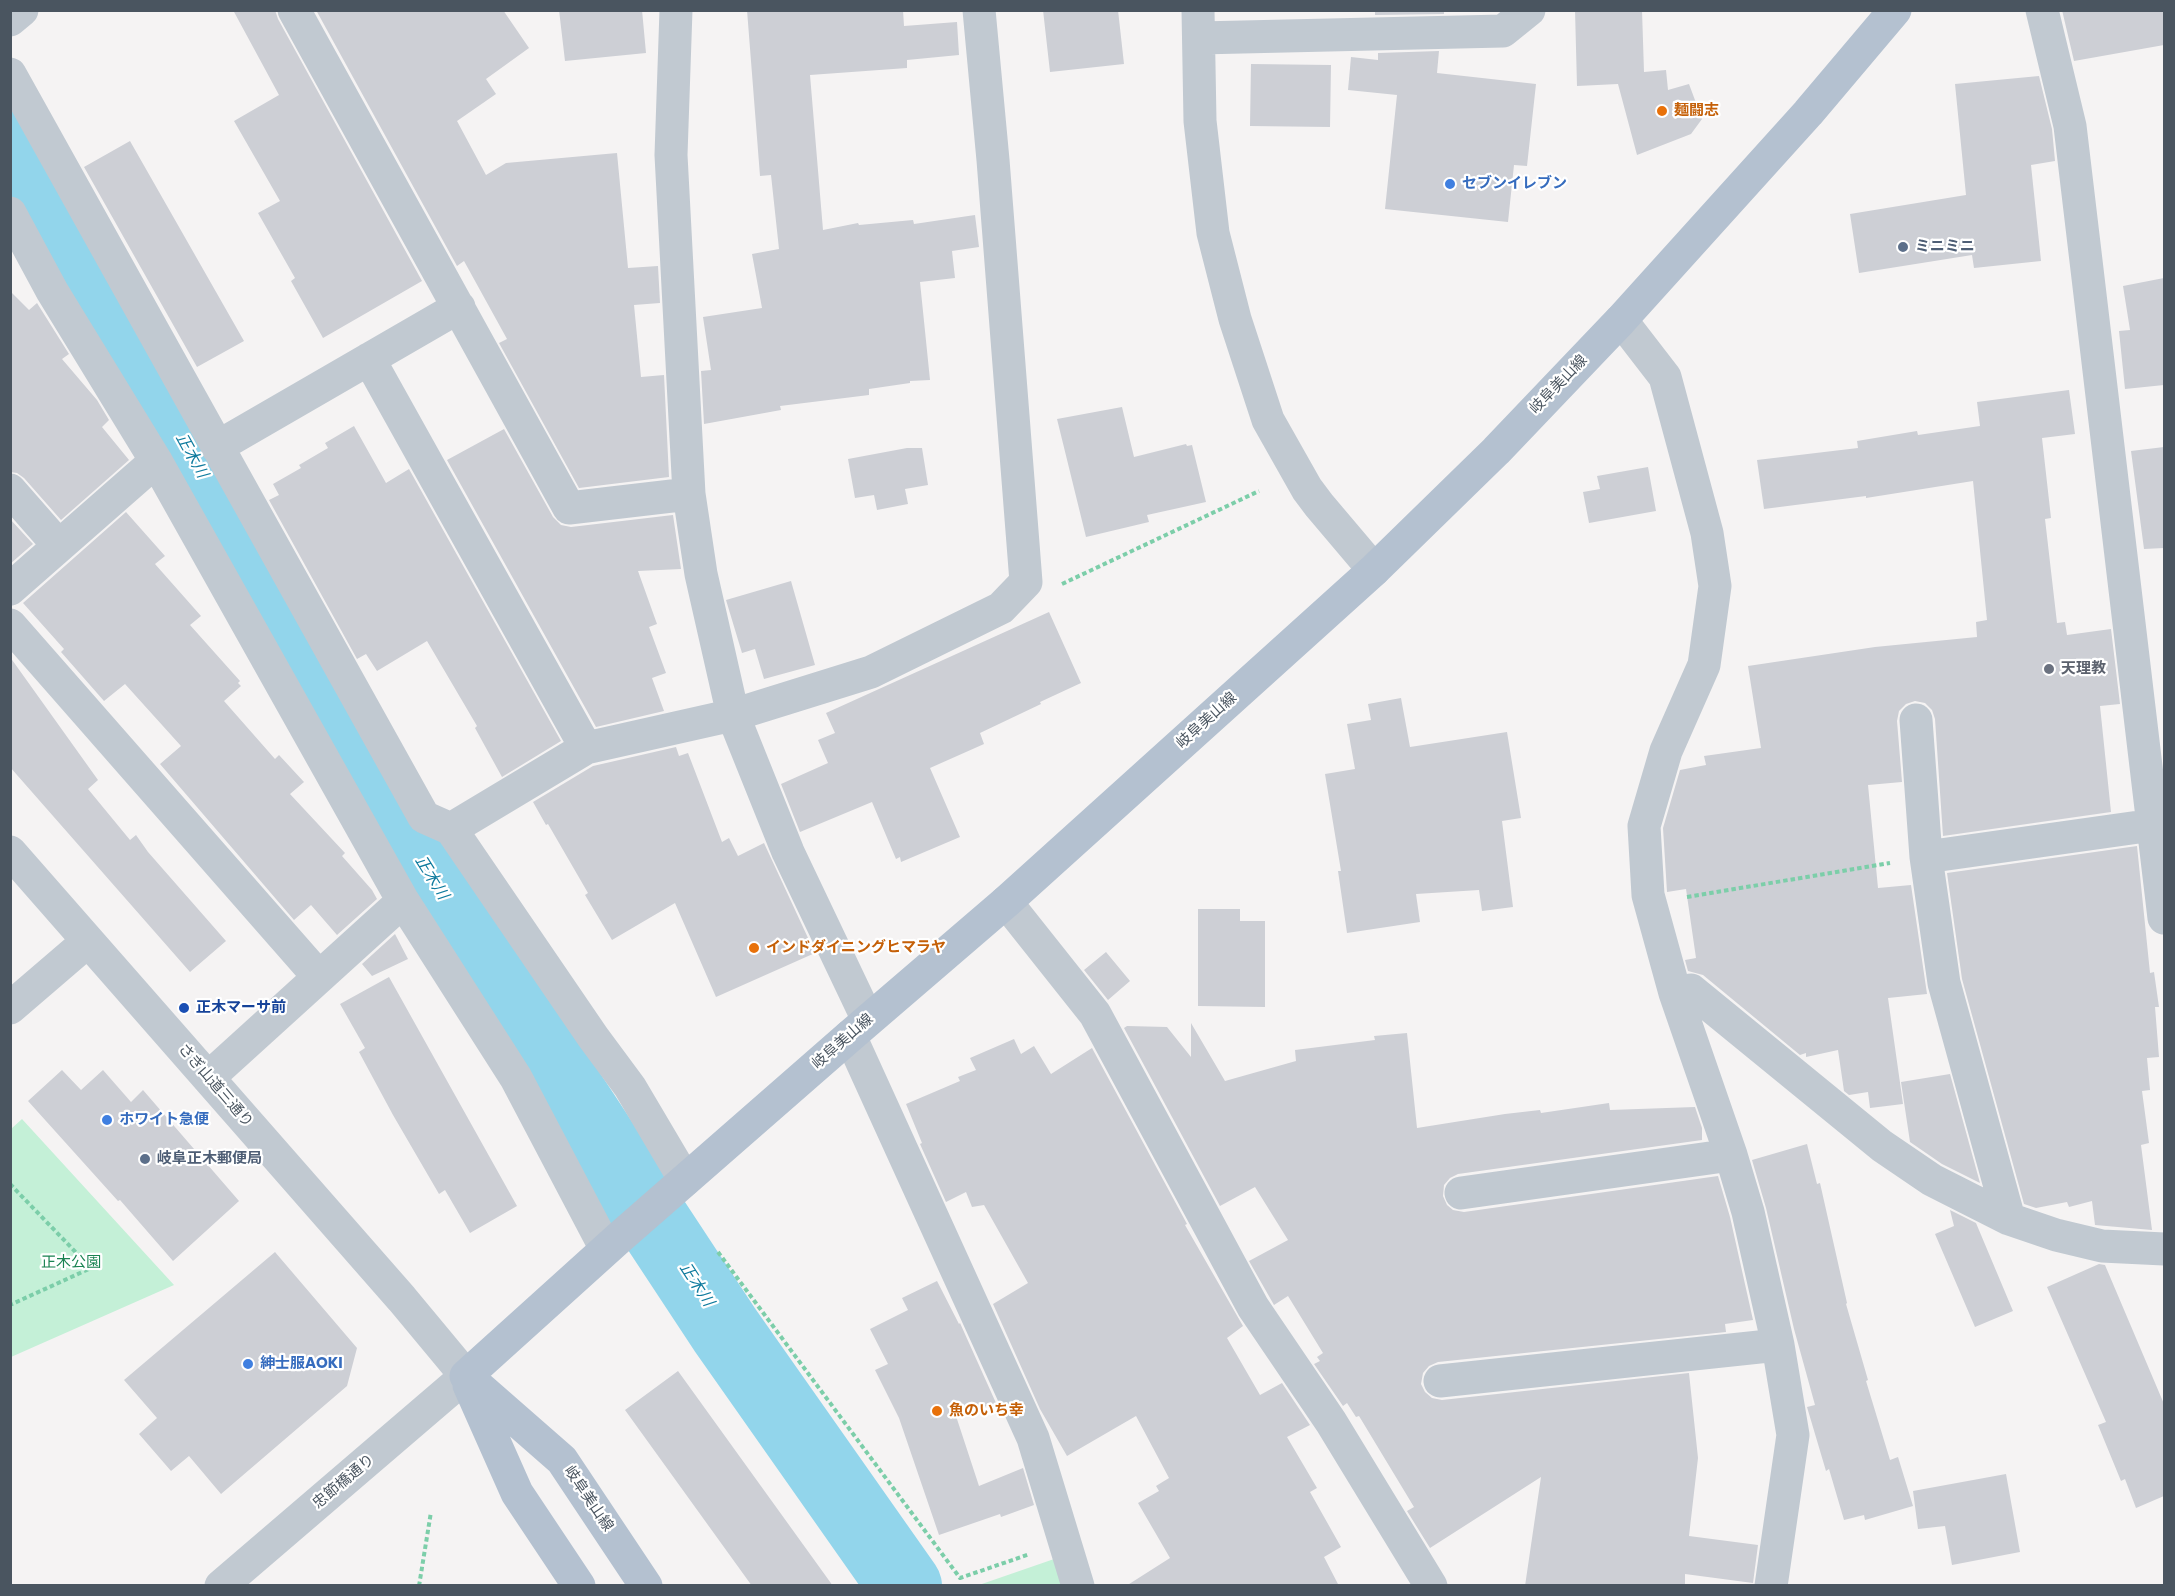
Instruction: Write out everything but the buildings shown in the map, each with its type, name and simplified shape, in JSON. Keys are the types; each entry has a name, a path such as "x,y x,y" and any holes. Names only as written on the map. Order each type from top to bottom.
{"main road":[{"name":"岐阜美山線","path":"646,1586 562,1460 465,1376 613,1243 1006,902 1374,570 1496,451 1621,320 1808,113 1895,10"},
{"path":"465,1376 518,1493 579,1586"}],"street":[{"path":"10,20 22,10"},
{"path":"294,10 569,508 688,494"},
{"path":"676,10 671,155 688,494 701,574 733,715 859,1028 1033,1438 1078,1586"},
{"path":"451,829 586,748 733,715 871,672 1001,608 1026,582 979,10"},
{"path":"1374,570 1307,489 1268,420 1235,319 1213,233 1200,121 1198,24 1503,31 1528,10"},
{"path":"2042,10 2070,126 2153,825 2161,868 2164,918"},
{"path":"10,74 424,816 451,829 593,1037 630,1087 677,1187"},
{"path":"10,213 52,291 156,461 403,901 516,1078 613,1243"},
{"path":"217,447 459,307"},
{"path":"1621,320 1665,377 1707,533 1715,586 1704,665 1666,751 1644,826 1651,903 1675,993 1731,1155 1748,1212 1778,1345 1792,1435 1771,1586"},
{"path":"369,359 586,748"},
{"path":"10,589 156,461"},
{"path":"10,490 59,546"},
{"path":"10,625 319,977"},
{"path":"1916,720 1926,857 1944,983 2009,1219"},
{"path":"1926,857 2153,825"},
{"name":"さぎ山道三通り","path":"10,852 402,1299 465,1376"},
{"path":"208,1078 403,901"},
{"path":"1006,902 1095,1014 1253,1307 1331,1422 1431,1586"},
{"path":"10,1008 88,941"},
{"path":"1675,993 1691,990 1881,1146 1932,1180 2009,1219 2056,1235 2102,1246 2164,1249"},
{"path":"1461,1193 1731,1155"},
{"path":"1440,1381 1778,1345"},
{"name":"忠節橋通り","path":"221,1586 381,1451 465,1376"}],"path":[{"path":"1026,582 1049,591 1259,491"},
{"path":"1651,903 1926,857"},
{"path":"10,1184 91,1268 10,1305"},
{"path":"718,1252 960,1578 1064,1542"},
{"path":"419,1586 431,1512"}],"green space":[{"name":"正木公園","path":"22,1119 174,1285 11,1357 11,1129"},
{"path":"1057,1558 1066,1586 976,1586"}],"waterway":[{"name":"正木川","path":"10,137 422,865 725,1330 905,1586"}],"place":[{"name":"麺闘志","path":"1662,111"},
{"name":"セブンイレブン","path":"1450,184"},
{"name":"ミニミニ","path":"1903,247"},
{"name":"天理教","path":"2049,669"},
{"name":"インドダイニングヒマラヤ","path":"754,948"},
{"name":"正木マーサ前","path":"184,1008"},
{"name":"ホワイト急便","path":"107,1120"},
{"name":"岐阜正木郵便局","path":"145,1159"},
{"name":"紳士服AOKI","path":"248,1364"},
{"name":"魚のいち幸","path":"937,1411"}]}
